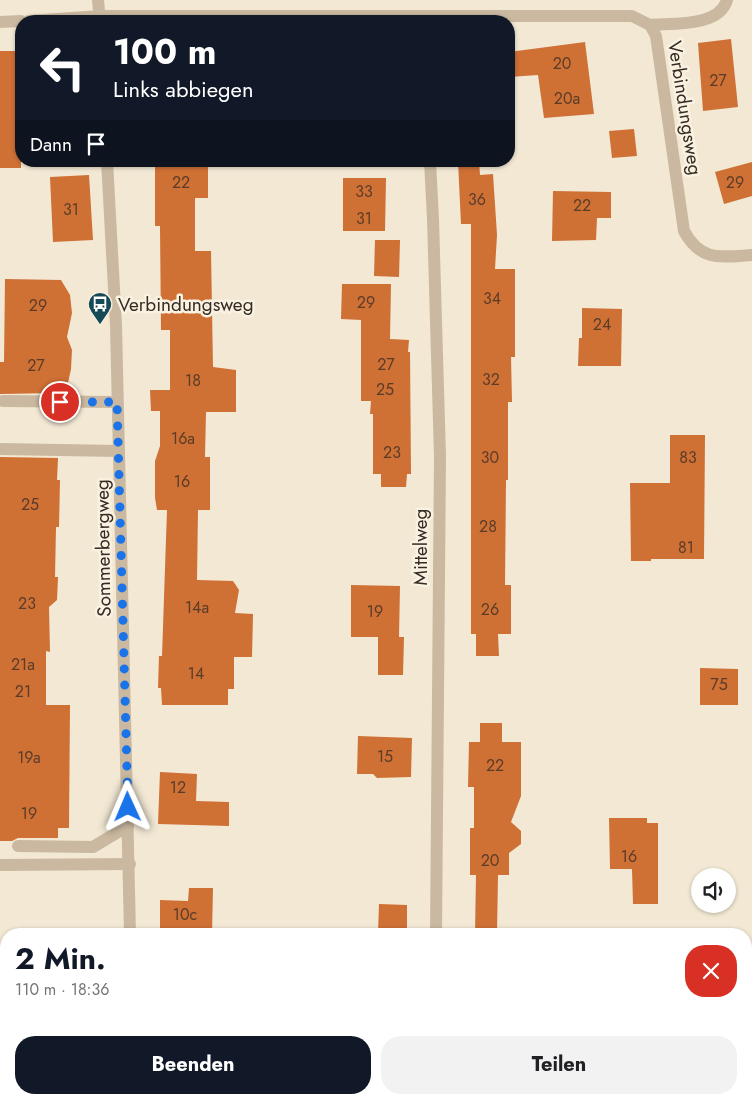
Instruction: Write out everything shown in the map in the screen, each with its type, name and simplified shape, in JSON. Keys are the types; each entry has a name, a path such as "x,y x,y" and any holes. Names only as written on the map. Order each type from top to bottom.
{"street":[{"path":"98,0 100,15"},
{"path":"650,25 715,16 724,8 726,0"},
{"name":"Verbindungsweg","path":"515,17 632,16 650,25 660,56 684,231 700,252 717,258 752,256"},
{"path":"0,22 15,21"},
{"name":"Sommerbergweg","path":"107,167 119,452 130,928"},
{"name":"Mittelweg","path":"430,167 440,456 436,928"},
{"path":"3,401 117,402"},
{"path":"0,449 119,452"},
{"path":"18,846 93,847 128,826"},
{"path":"0,865 130,864"}],"building":[{"path":"731,39 738,107 703,111 698,43"},
{"path":"585,42 594,114 544,118 538,75 515,77 515,51"},
{"path":"0,51 15,51 15,167 21,168 0,168"},
{"path":"634,129 637,156 612,158 609,131"},
{"path":"752,162 752,196 724,204 715,172"},
{"path":"155,167 208,167 208,198 195,198 195,251 211,251 213,367 236,370 236,412 206,412 205,457 210,457 210,510 198,510 197,580 233,581 239,590 235,613 253,614 252,657 234,657 234,689 228,689 228,705 162,705 161,688 158,688 159,656 162,656 167,510 157,510 155,498 155,461 160,446 160,411 151,411 150,390 170,390 170,330 161,330 160,226 155,226"},
{"path":"458,167 479,167 480,175 493,174 497,235 495,269 515,269 515,357 511,357 512,402 508,402 508,480 506,480 505,585 511,585 511,634 498,634 499,656 476,656 476,634 471,634 471,224 461,224"},
{"path":"89,175 93,240 53,242 50,177"},
{"path":"343,178 386,178 385,231 343,231"},
{"path":"553,191 611,192 611,218 597,218 596,240 552,241"},
{"path":"375,240 400,240 399,277 374,276"},
{"path":"5,279 61,280 70,295 72,313 67,337 72,350 71,369 68,383 58,383 58,393 0,394 0,362 4,362"},
{"path":"342,284 391,284 390,339 409,340 411,474 407,474 406,487 381,487 381,474 373,474 373,414 370,414 371,401 361,401 361,320 341,319"},
{"path":"582,308 622,309 621,366 578,366 579,338 582,338"},
{"path":"670,435 705,435 704,559 631,561 630,483 670,483"},
{"path":"0,457 58,458 57,480 60,480 59,527 56,527 55,577 58,577 57,600 49,607 50,652 46,651 46,705 70,705 69,828 58,828 58,838 18,838 12,841 0,841"},
{"path":"351,585 400,586 399,637 404,637 403,675 378,675 378,637 351,637"},
{"path":"700,668 738,669 738,705 700,705"},
{"path":"480,723 502,723 502,742 521,742 521,796 511,822 521,831 521,844 509,853 509,875 498,875 497,928 475,928 476,875 470,875 470,828 474,828 474,787 468,787 469,742 480,742"},
{"path":"358,736 412,738 411,777 377,778 373,774 357,774"},
{"path":"160,772 197,774 196,801 229,802 229,826 158,824"},
{"path":"609,818 647,818 647,823 658,823 658,904 633,904 632,869 610,869"},
{"path":"189,888 213,888 212,928 160,928 160,900 188,901"},
{"path":"379,904 407,905 407,928 378,928"}],"place":[{"name":"Verbindungsweg","path":"100,325"}],"route":[{"path":"60,402 117,402 128,807"}]}
